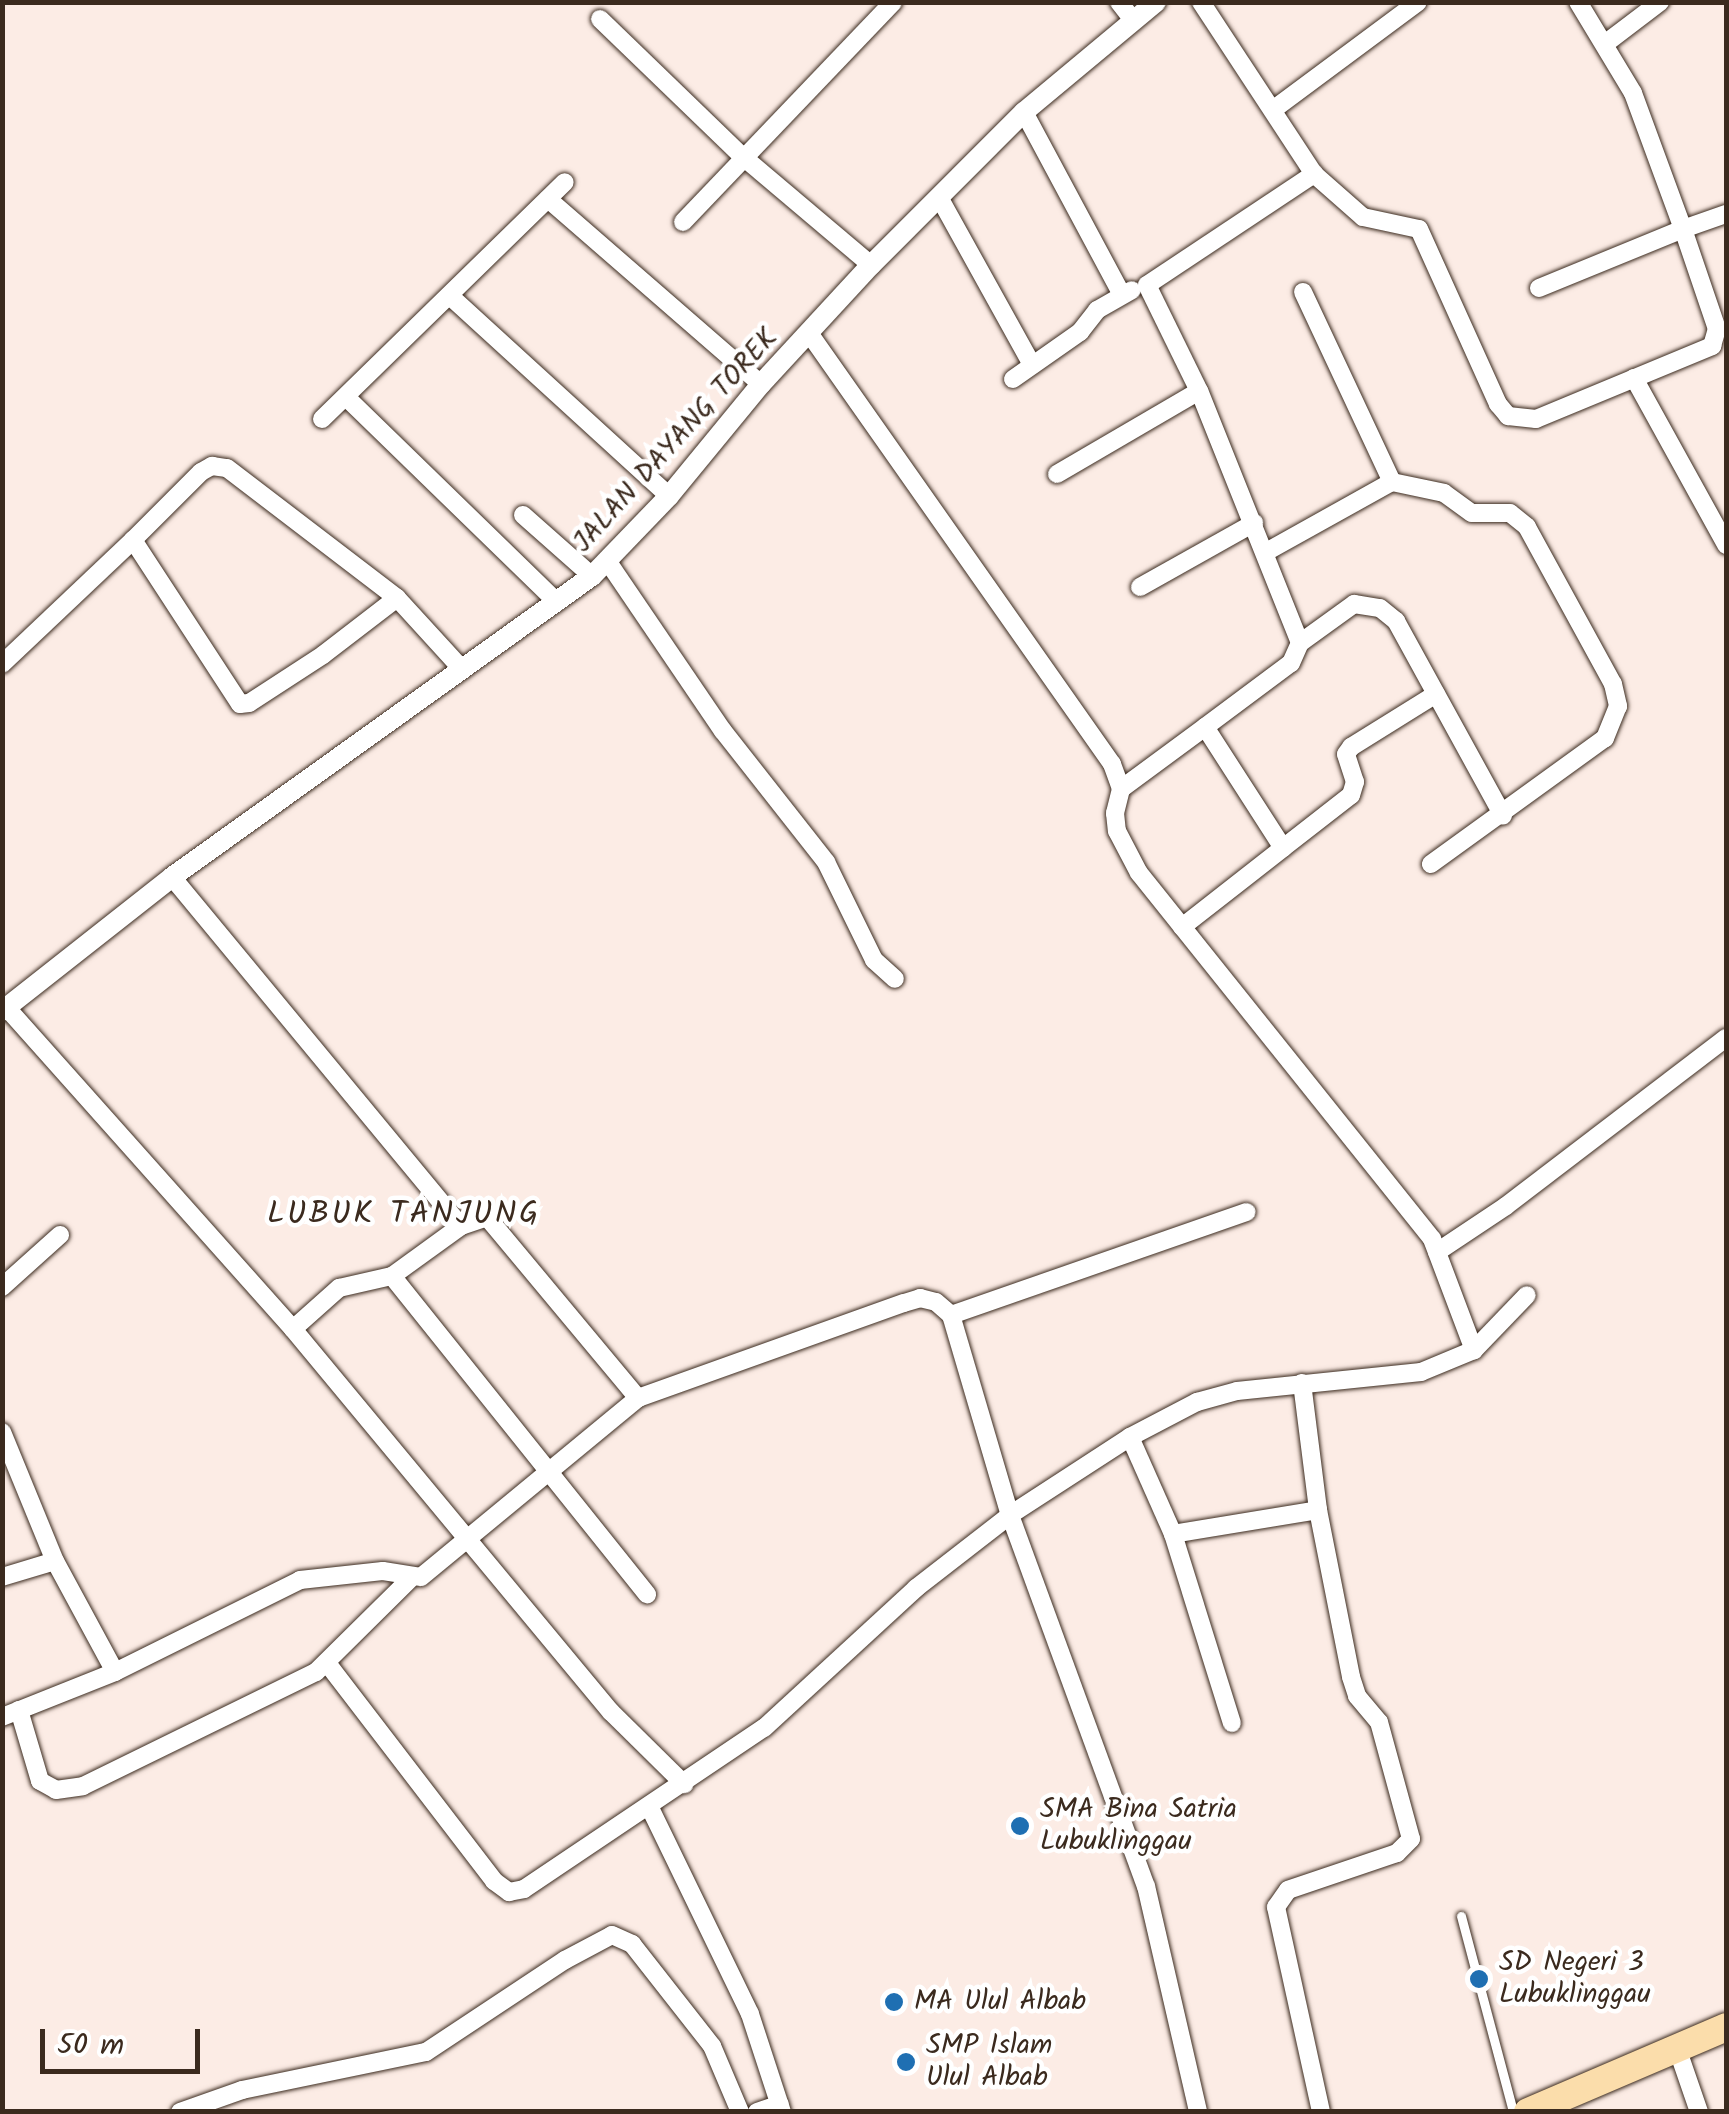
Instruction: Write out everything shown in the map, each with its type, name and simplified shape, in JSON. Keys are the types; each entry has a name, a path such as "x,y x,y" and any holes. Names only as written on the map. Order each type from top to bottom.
{"highway":[{"path":"1528,2112 1726,2027"}],"street":[{"path":"683,222 893,2"},
{"path":"1118,2 1132,20"},
{"name":"JALAN DAYANG TOREK","path":"5,1009 172,877 592,576 669,496 761,384 871,266 1024,112 1156,2"},
{"path":"1201,2 1314,174 1363,216 1419,229 1498,404 1508,416 1536,419 1712,346 1722,337 1633,93 1578,2"},
{"path":"1274,109 1418,2"},
{"path":"1606,43 1660,2"},
{"path":"600,19 742,156 871,266"},
{"path":"1024,112 1121,293"},
{"path":"1014,378 1080,332 1097,310 1121,293 1147,285 1314,174"},
{"path":"322,420 565,182"},
{"path":"939,197 1032,365"},
{"path":"548,200 761,384"},
{"path":"1540,288 1726,214"},
{"path":"1147,285 1199,392 1300,644"},
{"path":"1303,292 1392,482"},
{"path":"450,296 669,496"},
{"path":"809,333 1112,764 1121,790 1115,812 1117,832 1139,873 1395,1188 1437,1252 1474,1350"},
{"path":"1634,378 1726,545"},
{"path":"1057,474 1199,392"},
{"path":"347,398 557,602"},
{"path":"2,664 201,472 212,466 228,468 397,598 461,668"},
{"path":"1266,552 1392,482 1444,493 1472,512 1510,513 1519,519 1613,684 1618,706 1615,723 1605,738 1503,816 1431,864"},
{"path":"522,515 592,576"},
{"path":"1140,588 1254,523"},
{"path":"132,540 240,704 250,703 323,656 397,598"},
{"path":"608,562 723,730 826,862 874,960 895,979"},
{"path":"1121,790 1291,663 1300,644 1354,604 1380,608 1396,621 1503,816"},
{"path":"1182,926 1351,795 1355,782 1346,754 1350,747 1436,694"},
{"path":"1205,727 1282,848"},
{"path":"172,877 461,1226"},
{"path":"5,1009 293,1329 612,1712 684,1784"},
{"path":"1437,1252 1506,1206 1726,1038"},
{"path":"951,1316 1248,1212"},
{"path":"293,1329 339,1288 392,1276 461,1226 478,1218 494,1221 638,1398"},
{"path":"2,1288 60,1235"},
{"path":"392,1276 647,1594"},
{"path":"327,1664 494,1881 509,1892 524,1889 764,1728 916,1588 1010,1514 1130,1437 1197,1402 1302,1382 1421,1372 1474,1350 1527,1296"},
{"path":"412,1576 327,1664 83,1786 56,1790 40,1781 11,1713 115,1672 300,1580 383,1571 412,1576 428,1574 548,1469 638,1398 920,1298 936,1302 951,1316 1010,1514 1146,1886 1198,2112"},
{"path":"1302,1382 1318,1510 1351,1677 1357,1696 1379,1722 1411,1839 1396,1852 1288,1890 1276,1907 1321,2112"},
{"path":"2,1432 55,1561 115,1672"},
{"path":"1130,1437 1173,1534 1232,1722"},
{"path":"1173,1534 1318,1510"},
{"path":"2,1577 55,1561"},
{"path":"650,1808 750,2014 781,2108 756,2112"},
{"path":"180,2112 242,2090 426,2052 565,1960 612,1935 632,1944 712,2046 740,2112"},
{"path":"1677,2048 1699,2112"}],"lane":[{"path":"1461,1916 1512,2112"}],"place":[{"name":"SMA Bina Satria Lubuklinggau","path":"1020,1826"},
{"name":"SD Negeri 3 Lubuklinggau","path":"1479,1979"},
{"name":"MA Ulul Albab","path":"894,2002"},
{"name":"SMP Islam Ulul Albab","path":"906,2062"}],"district":[{"name":"LUBUK TANJUNG","path":"404,1215"}]}
